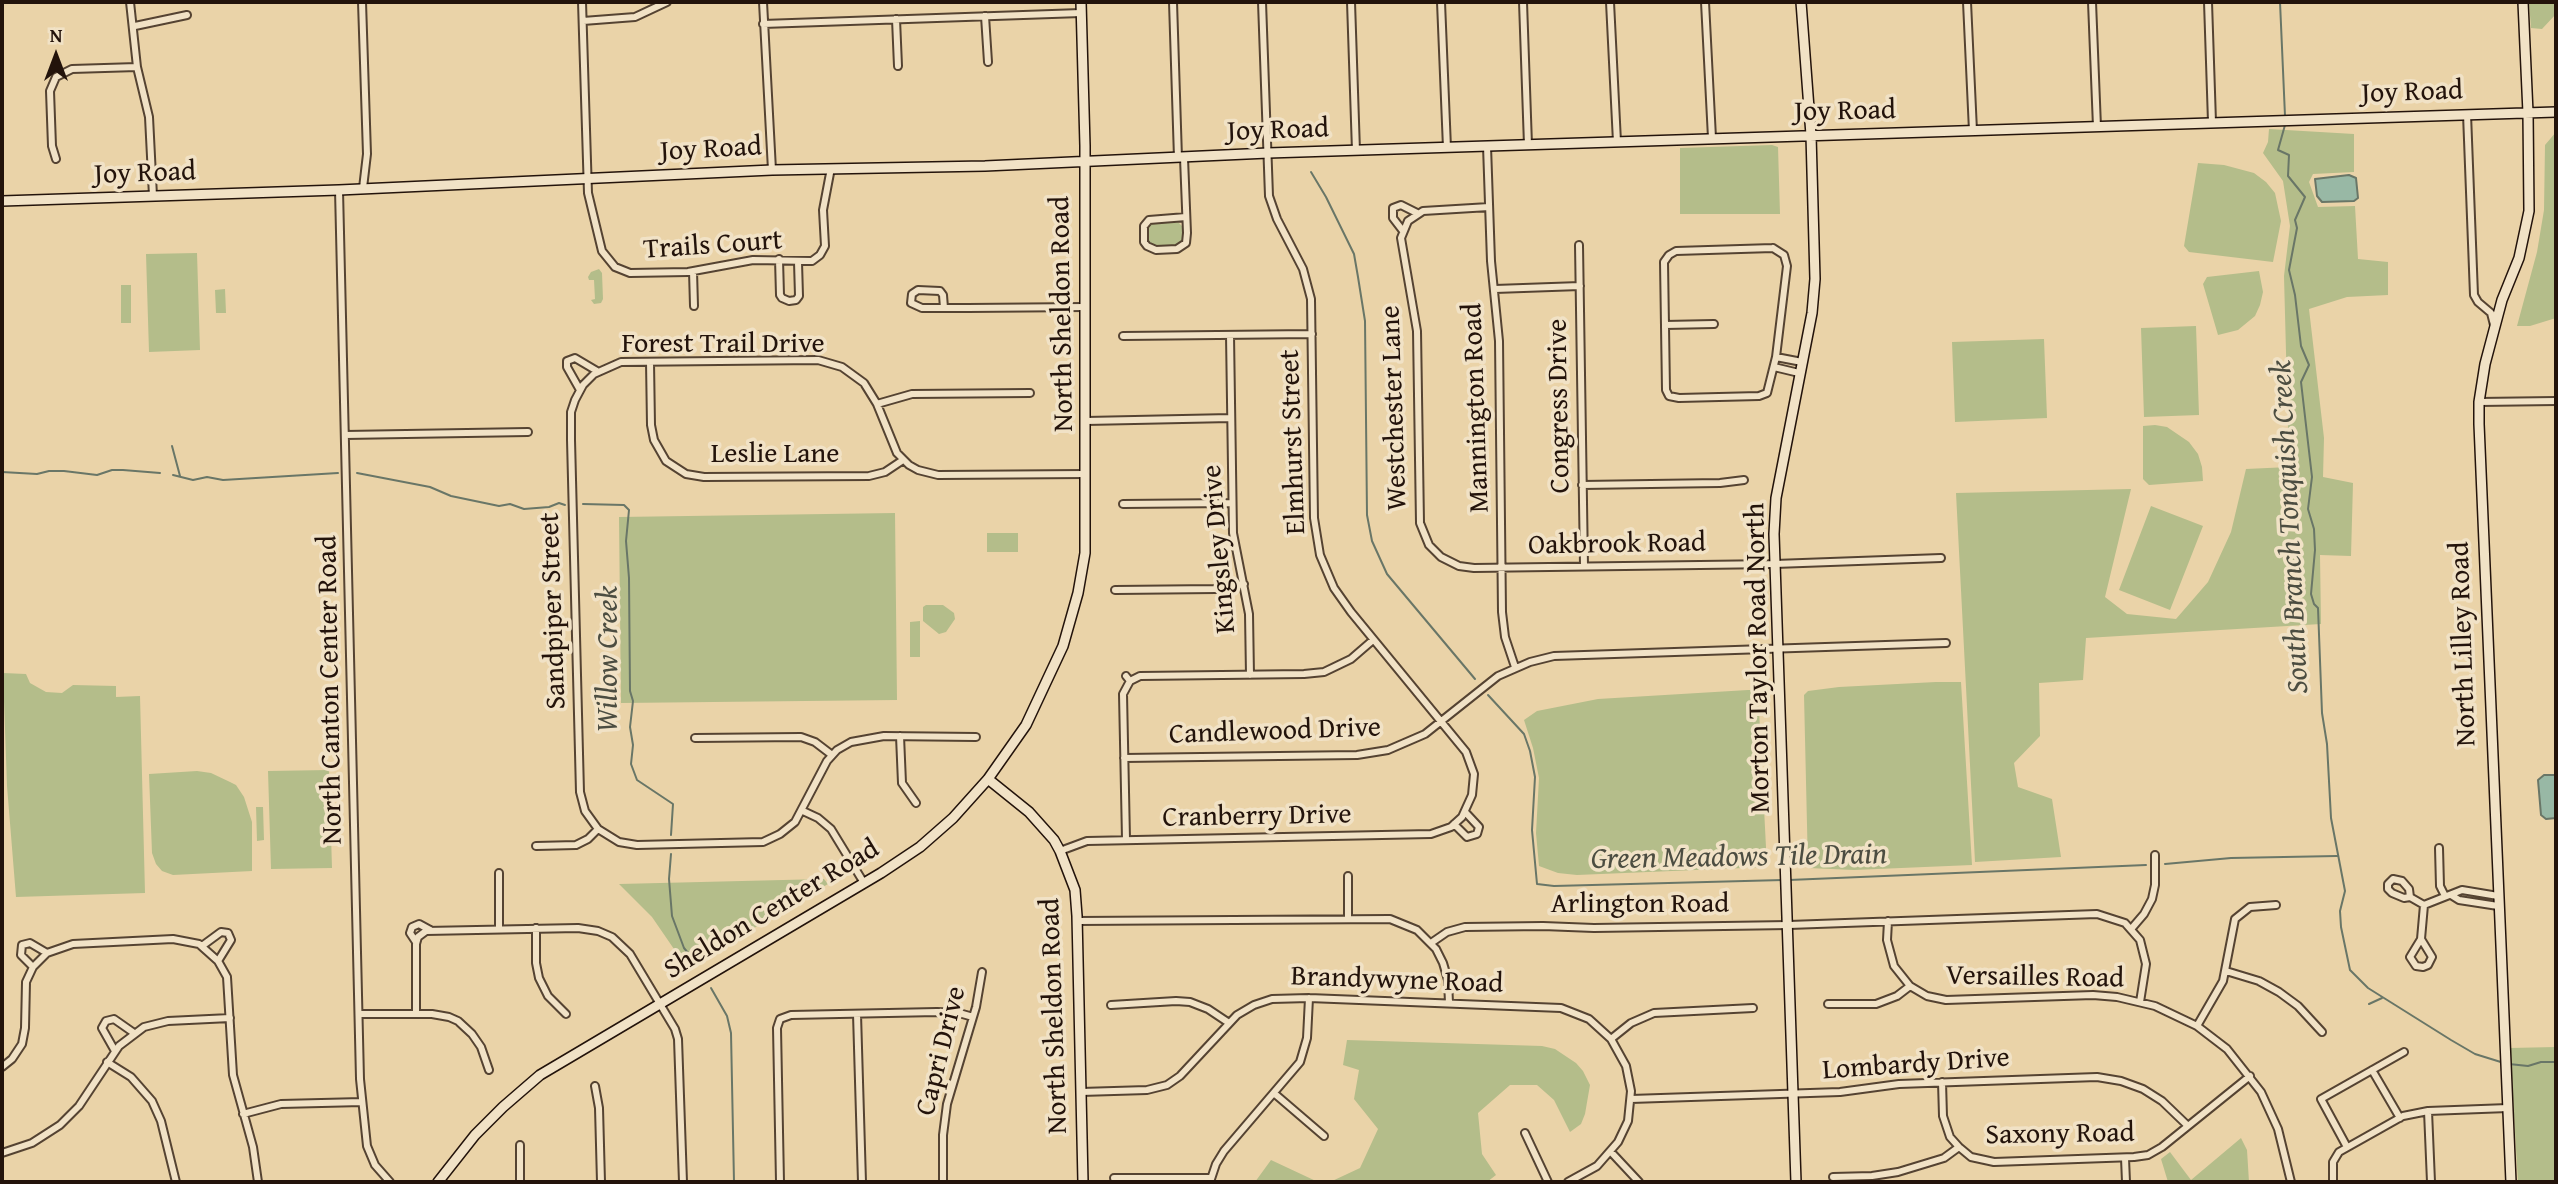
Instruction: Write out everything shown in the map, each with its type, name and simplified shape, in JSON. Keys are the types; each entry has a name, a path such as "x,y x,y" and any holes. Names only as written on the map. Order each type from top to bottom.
{"street":[{"path":"130,2 135,26 137,67 149,117 153,196"},
{"path":"362,2 367,154 363,187"},
{"name":"Trails Court","path":"582,2 588,193 599,242 610,263 630,273 693,271 753,260 812,261 820,256 824,249 824,210 831,168"},
{"path":"583,21 635,17 667,2"},
{"path":"763,2 772,170"},
{"name":"North Sheldon Road","path":"1069,625 1085,553 1087,474 1081,2"},
{"path":"1173,2 1181,158 1186,217 1187,240 1183,247 1156,250 1144,242 1144,226 1149,220 1186,217"},
{"name":"Elmhurst Street","path":"1262,2 1271,203 1306,277 1311,299 1314,518 1317,542 1324,567 1334,588 1373,640 1466,752 1472,764 1474,784 1466,813"},
{"path":"1351,2 1356,151"},
{"path":"1441,2 1447,148"},
{"path":"1523,2 1528,145"},
{"path":"1610,2 1618,142"},
{"path":"1706,2 1712,138"},
{"name":"Morton Taylor Road North","path":"1796,1182 1775,564 1776,498 1815,279 1811,135 1801,2"},
{"path":"1967,2 1973,131"},
{"path":"2092,2 2097,127"},
{"path":"2208,2 2212,122"},
{"path":"2523,2 2528,113"},
{"path":"763,24 1081,13"},
{"path":"135,26 187,15"},
{"path":"985,16 988,62"},
{"path":"896,19 898,66"},
{"path":"57,159 51,146 50,91 56,76 72,69 137,67"},
{"name":"Joy Road","path":"2,201 338,190 772,170 985,166 1268,153 2556,112"},
{"name":"North Lilley Road","path":"2511,1182 2486,640 2479,402 2494,327 2519,258 2527,223 2528,113"},
{"path":"2467,114 2474,295 2491,313 2494,327"},
{"name":"Mannington Road","path":"1487,146 1499,341 1504,628 1515,667"},
{"name":"North Canton Center Road","path":"338,190 363,1126 369,1153 379,1171 390,1182"},
{"name":"Westchester Lane","path":"1489,208 1429,209 1417,213 1401,205 1393,208 1393,218 1403,231 1402,244 1417,331 1422,529 1433,549 1452,563 1468,568 1502,568"},
{"path":"1403,231 1408,221 1417,213"},
{"name":"Congress Drive","path":"1579,245 1584,566"},
{"path":"1773,248 1784,255 1787,266 1776,357 1767,393 1759,396 1669,396 1666,390 1664,262 1669,255 1676,251 1773,248"},
{"path":"779,259 780,295 789,301 798,298 798,262"},
{"path":"693,271 694,306"},
{"path":"1494,289 1580,286"},
{"path":"944,308 940,291 918,290 912,294 911,303 915,306 944,308 1085,307"},
{"path":"1665,325 1714,324"},
{"path":"1123,337 1312,334"},
{"name":"Kingsley Drive","path":"1230,335 1232,503 1235,543 1249,614 1250,675"},
{"path":"1776,357 1802,362"},
{"name":"Forest Trail Drive","path":"580,390 566,367 567,360 575,358 597,371"},
{"name":"Forest Trail Drive","path":"588,379 597,371 621,362 824,361 842,367 857,377 872,393 892,444 903,460"},
{"name":"Leslie Lane","path":"650,362 651,425 654,440 666,461 686,474 704,477 869,476 885,472 903,460"},
{"path":"1773,366 1799,373"},
{"name":"Sandpiper Street","path":"588,379 572,406 570,420 580,792 585,811 598,829"},
{"path":"877,404 912,394 1030,393"},
{"path":"2479,402 2556,401"},
{"path":"1086,421 1231,418"},
{"path":"345,435 528,432"},
{"path":"903,460 918,470 938,475 1087,474"},
{"path":"1582,485 1720,483 1744,480"},
{"path":"1123,504 1232,503"},
{"name":"Oakbrook Road","path":"1502,568 1775,564 1941,558"},
{"path":"1115,590 1216,589 1244,584"},
{"name":"Sheldon Center Road","path":"438,1182 475,1135 521,1090 561,1062 864,883 920,847 940,830 988,779 1016,742 1036,707 1069,625"},
{"path":"1126,839 1123,694 1128,678 1324,672 1351,659 1373,640"},
{"name":"Candlewood Drive","path":"1124,758 1370,754 1408,743 1441,721 1492,680 1515,667 1544,658 1567,655 1946,643"},
{"path":"536,846 576,845 589,839 598,829 619,842 637,845 763,842 791,826 803,811 832,755 858,739 900,736 976,737"},
{"path":"900,736 902,783 916,803"},
{"path":"695,738 801,737 815,742 832,755"},
{"name":"North Sheldon Road","path":"988,779 1029,812 1054,840 1074,890 1083,1182"},
{"path":"803,811 818,818 831,829 864,883"},
{"name":"Cranberry Drive","path":"1060,851 1087,841 1126,839 1417,836 1437,833 1454,824 1466,813 1479,827 1477,834 1467,837 1454,824"},
{"path":"2439,848 2440,886 2448,895 2459,900 2498,901"},
{"path":"2140,1002 2146,957 2132,928 2152,899 2155,855"},
{"path":"499,873 499,929"},
{"path":"1348,876 1348,918"},
{"path":"2424,905 2448,895"},
{"path":"2410,897 2424,905"},
{"path":"2197,1026 2219,989 2226,971 2234,925 2239,914 2250,907 2276,905"},
{"path":"2421,939 2424,905"},
{"name":"Arlington Road","path":"1431,943 1447,932 1465,927 1594,929 1789,925 2097,914 2116,918 2132,928"},
{"path":"1077,921 1348,918 1396,920 1417,930 1431,943 1446,971 1448,1003"},
{"name":"Versailles Road","path":"1888,921 1887,940 1891,958 1899,974 1910,986 1927,996 1946,1000 2093,995 2140,1002 2170,1012 2197,1026 2227,1049 2250,1076 2266,1101 2278,1129 2291,1182"},
{"path":"416,942 411,933 412,926 419,924 430,930"},
{"path":"536,928 539,978 548,996 566,1014"},
{"path":"416,1014 416,942 420,934 430,930 587,928 612,937 630,954 675,1029 680,1046 683,1182"},
{"path":"202,946 221,932 228,933 231,940 219,961"},
{"path":"2,1067 12,1059 22,1044 26,982 33,967 47,953 73,944 173,939 188,940 202,946 219,961 227,977 233,1075 253,1147 258,1182"},
{"path":"33,967 21,955 22,945 30,943 47,953"},
{"path":"2226,971 2259,981 2279,992 2298,1006 2322,1032"},
{"name":"Capri Drive","path":"943,1182 943,1135 947,1104 979,995 982,972"},
{"path":"1828,1004 1876,1004 1897,996 1910,986"},
{"path":"1114,1178 1210,1180 1224,1151 1294,1072 1307,1038 1309,998"},
{"name":"Brandywyne Road","path":"1081,1092 1147,1090 1167,1085 1180,1076 1245,1009 1265,1000 1309,998 1561,1008 1589,1019 1611,1039"},
{"path":"1111,1004 1189,1002 1208,1009 1229,1023"},
{"path":"1568,1182 1597,1166 1611,1152 1625,1128 1632,1099 1626,1066 1611,1039 1631,1023 1654,1013 1753,1008"},
{"path":"780,1182 777,1028 780,1020 791,1015 943,1012 973,1017"},
{"path":"360,1014 439,1014 458,1021 481,1047 489,1070"},
{"path":"857,1014 862,1182"},
{"path":"2,1153 32,1143 60,1125 79,1106 107,1062 134,1033 150,1025 168,1021 230,1017"},
{"path":"116,1051 102,1028 106,1021 114,1019 134,1033"},
{"path":"2347,1147 2322,1099 2404,1052"},
{"path":"107,1062 131,1077 152,1101 161,1121 176,1182"},
{"path":"2372,1070 2400,1118"},
{"name":"Saxony Road","path":"1942,1082 1944,1123 1950,1137 1971,1157 1988,1162 2125,1158 2155,1152 2250,1076"},
{"name":"Lombardy Drive","path":"1632,1099 1840,1092 1899,1084 1942,1082 2109,1078 2132,1084 2153,1095 2188,1126"},
{"path":"595,1086 599,1108 601,1182"},
{"path":"1275,1094 1324,1136"},
{"path":"243,1114 281,1104 362,1102"},
{"path":"2333,1182 2335,1157 2347,1147 2400,1118 2428,1111 2508,1108"},
{"path":"2428,1111 2431,1182"},
{"path":"1525,1133 1548,1182"},
{"path":"520,1145 520,1182"},
{"path":"1833,1177 1898,1172 1944,1158 1959,1147"},
{"path":"1611,1152 1639,1182"},
{"path":"2125,1158 2126,1182"}],"green space":[{"path":"2529,2 2556,2 2556,14 2542,29 2531,28"},
{"path":"2269,129 2354,134 2354,172 2313,174 2309,182 2318,207 2355,206 2358,259 2388,262 2388,295 2347,297 2309,309 2324,438 2323,477 2353,483 2351,556 2320,555 2321,624 2086,638 2083,680 2039,683 2040,736 2014,763 2018,787 2052,799 2061,857 1975,862 1956,493 2131,489 2105,597 2127,614 2176,619 2208,582 2231,532 2246,469 2289,467 2284,276 2290,226 2283,181 2263,153 2268,142"},
{"path":"2556,132 2556,318 2530,326 2517,326 2537,252 2544,210 2545,145"},
{"path":"1778,147 1780,214 1680,214 1680,148"},
{"path":"2198,163 2224,165 2254,173 2275,193 2281,221 2273,262 2189,252 2184,246"},
{"path":"1176,220 1183,227 1183,242 1177,246 1153,246 1148,241 1147,229 1151,222"},
{"path":"197,253 200,350 149,352 146,254"},
{"path":"599,269 602,273 603,299 601,303 594,304 591,300 595,299 594,280 589,280 588,277 591,272"},
{"path":"2259,271 2263,292 2255,316 2238,330 2218,335 2203,284 2207,277"},
{"path":"121,285 131,285 131,323 121,323"},
{"path":"225,289 226,313 216,313 215,290"},
{"path":"2196,326 2199,415 2144,417 2141,328"},
{"path":"2044,339 2047,418 1955,422 1952,342"},
{"path":"2143,426 2167,427 2189,442 2198,454 2203,481 2149,485 2143,479"},
{"path":"2151,506 2203,526 2170,610 2119,590"},
{"path":"895,513 897,700 621,703 619,517"},
{"path":"987,533 1018,533 1018,552 987,552"},
{"path":"943,605 954,613 955,619 946,632 939,634 923,621 923,607"},
{"path":"920,621 920,657 910,657 910,622"},
{"path":"3,673 26,674 30,683 46,692 62,693 73,685 116,686 116,697 140,696 145,893 16,897 7,786"},
{"path":"1961,682 1972,865 1854,870 1808,868 1804,695 1808,691 1839,687"},
{"path":"1758,690 1767,867 1577,875 1558,873 1539,866 1536,833 1539,778 1524,720 1537,711 1598,699"},
{"path":"329,770 332,868 271,869 268,771"},
{"path":"197,771 211,773 236,785 244,797 252,822 252,871 173,875 162,871 156,864 152,853 149,774"},
{"path":"256,807 263,807 264,840 257,841"},
{"path":"824,879 828,884 687,968 652,917 619,884"},
{"path":"1347,1040 1542,1046 1555,1049 1576,1063 1590,1085 1585,1114 1581,1124 1570,1132 1554,1100 1537,1085 1510,1085 1478,1113 1482,1154 1496,1175 1487,1182 1330,1182 1360,1168 1378,1129 1354,1099 1359,1070 1343,1065"},
{"path":"2556,1047 2556,1182 2518,1182 2510,1048"},
{"path":"2241,1138 2247,1150 2249,1182 2168,1182 2161,1159 2170,1152 2191,1180"},
{"path":"1271,1160 1318,1182 1255,1182"}],"shaded area":[{"path":"2349,175 2356,178 2358,198 2354,201 2322,202 2317,196 2315,179"},
{"path":"2544,775 2556,775 2556,818 2546,819 2541,815 2538,780"}],"waterway":[{"name":"South Branch Tonquish Creek","path":"2280,2 2285,116"},
{"name":"South Branch Tonquish Creek","path":"2285,125 2278,150 2289,155 2288,176 2305,197 2295,220 2297,228 2289,270 2301,346 2309,365 2301,382 2312,477 2308,509 2314,529 2315,550 2311,594 2318,608 2322,713 2327,744 2331,818 2345,891 2340,911 2341,927 2350,970 2368,988 2451,1040 2475,1054 2504,1063"},
{"name":"Green Meadows Tile Drain","path":"1311,172 1354,254 1358,277 1365,321 1367,515 1372,541 1387,574 1475,679"},
{"path":"172,446 180,476"},
{"name":"Willow Creek","path":"2,472 37,474 64,471 97,475 123,470 160,473"},
{"name":"Willow Creek","path":"173,475 193,480 207,477 223,480 338,473"},
{"name":"Willow Creek","path":"357,473 430,487 451,496 499,506 510,504 524,509 549,507 559,503 565,505"},
{"name":"Willow Creek","path":"583,504 624,505 629,510 626,541 630,691 633,701 630,727 633,745 631,764 637,780 673,804 671,835"},
{"name":"Green Meadows Tile Drain","path":"1488,695 1524,734 1530,751 1535,777 1532,830 1537,884 1554,886 1783,880"},
{"name":"Willow Creek","path":"671,854 669,879 672,916 684,948 697,964"},
{"name":"Green Meadows Tile Drain","path":"2165,864 2231,858 2337,856"},
{"name":"Green Meadows Tile Drain","path":"1789,880 2146,865"},
{"name":"Willow Creek","path":"711,988 727,1016 731,1033 734,1182"},
{"path":"2369,1004 2382,998"},
{"path":"2509,1064 2528,1066 2541,1062 2556,1062"}]}
